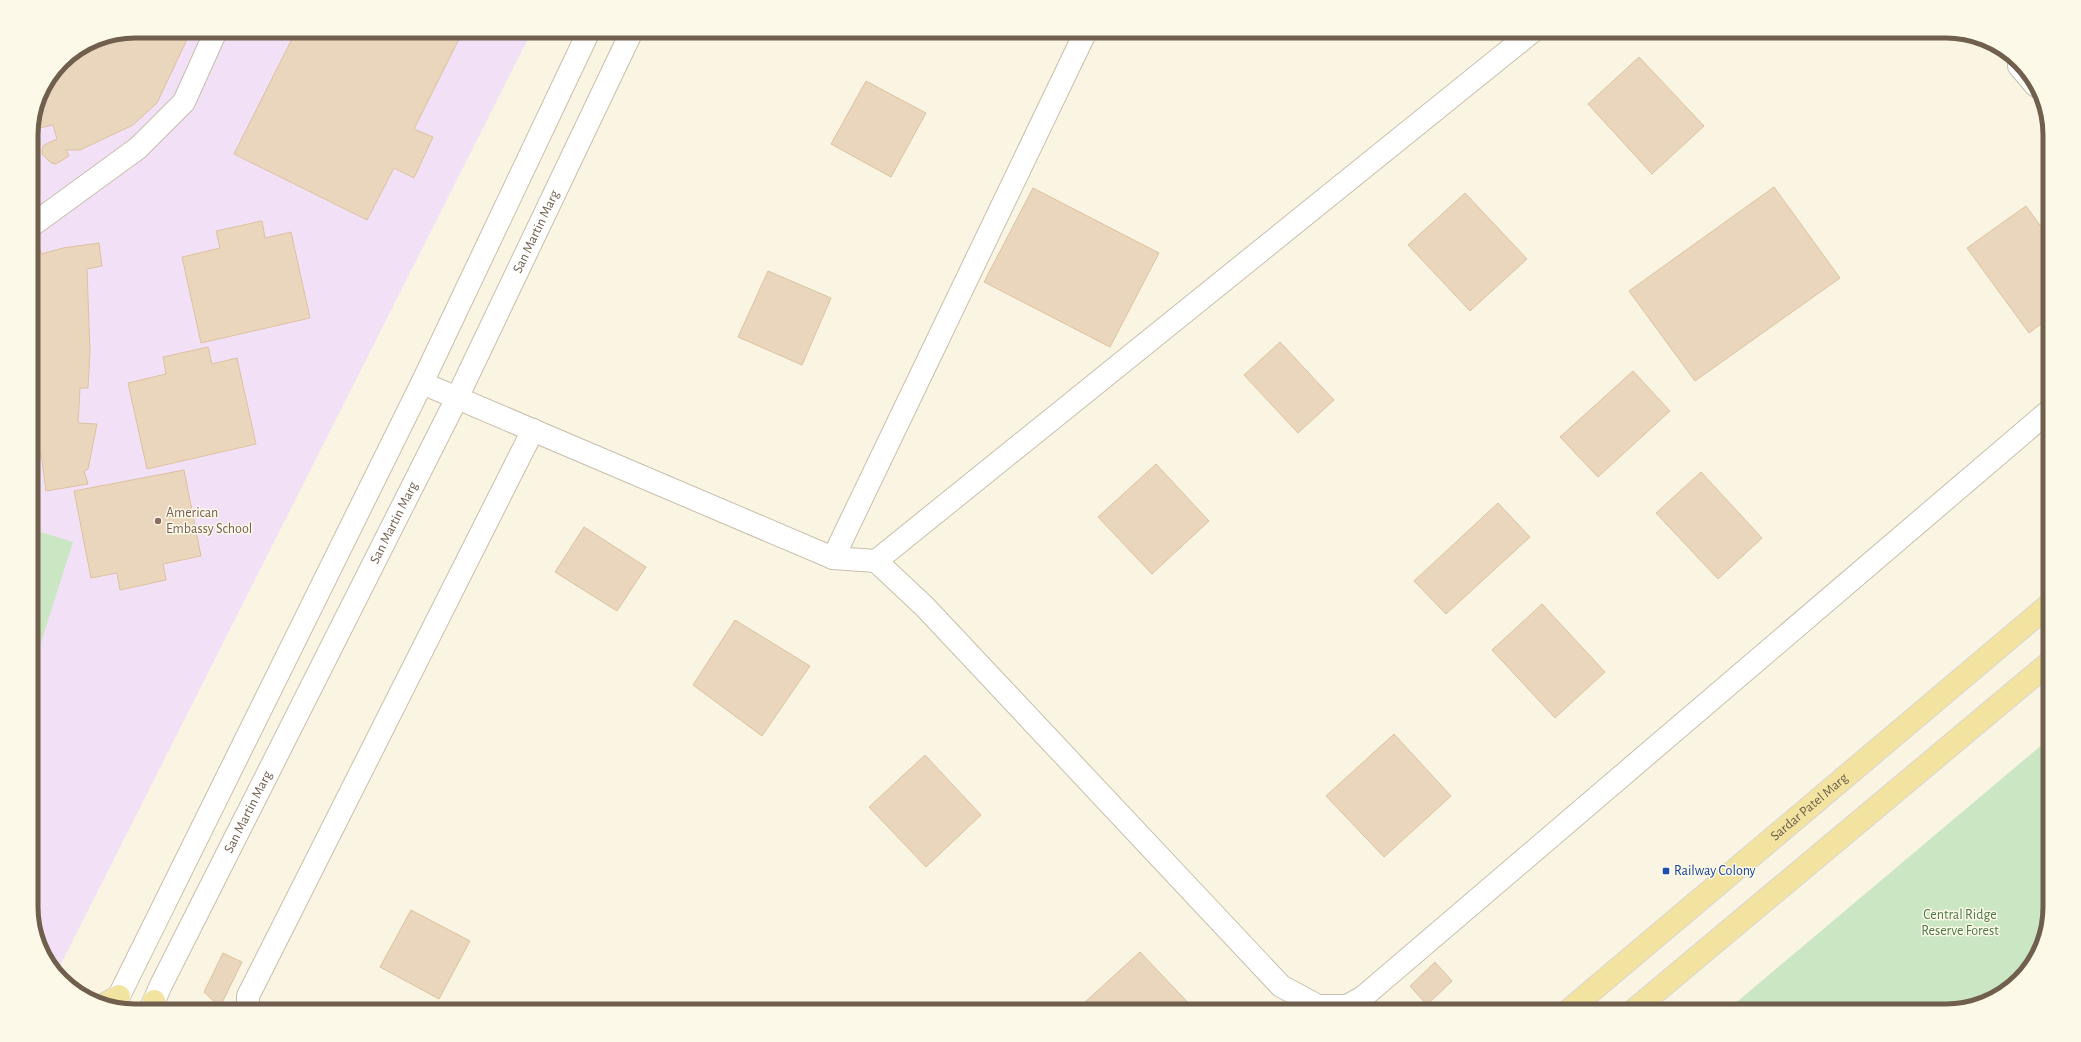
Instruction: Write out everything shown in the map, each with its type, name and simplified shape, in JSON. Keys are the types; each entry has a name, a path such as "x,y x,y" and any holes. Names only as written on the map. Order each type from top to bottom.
{"main road":[{"name":"Sardar Patel Marg","path":"1576,1004 2043,610"},
{"path":"1641,1004 2043,668"}],"street":[{"path":"38,221 138,148 184,102 213,38"},
{"path":"113,1002 422,383 586,38"},
{"name":"San Martin Marg","path":"156,1004 457,398 629,38"},
{"path":"833,558 1083,38"},
{"path":"876,561 1524,38"},
{"path":"422,383 833,558 876,561 925,607 1281,986 1296,1004"},
{"path":"1351,1004 1363,997 2043,416"},
{"path":"248,1004 248,996 533,430"}],"shaded area":[{"name":"American Embassy School","path":"528,38 59,968 54,961 43,938 38,914 38,128 41,110 48,92 62,71 81,54 104,43 122,39"}],"green space":[{"path":"38,531 73,542 38,652"},
{"name":"Central Ridge Reserve Forest","path":"2043,744 2042,920 2038,938 2033,950 2015,976 1995,991 1983,997 1959,1003 1734,1004"}],"building":[{"path":"188,38 157,103 133,125 80,150 66,150 69,156 56,164 51,163 42,154 44,145 57,139 53,125 38,128 41,110 45,98 54,81 62,71 81,54 104,43 122,39"},
{"path":"292,38 460,38 414,129 433,137 414,178 394,168 367,220 234,154"},
{"path":"1639,57 1704,126 1652,174 1588,104"},
{"path":"866,81 926,113 891,177 831,144"},
{"path":"1774,187 1840,278 1695,381 1629,291"},
{"path":"1033,188 1159,253 1110,347 984,282"},
{"path":"1465,193 1527,259 1470,311 1408,245"},
{"path":"2026,206 2043,229 2043,322 2029,333 1967,248"},
{"path":"262,221 265,238 291,232 310,318 201,343 182,257 220,248 216,231"},
{"path":"99,243 102,266 87,269 90,352 88,388 80,388 78,423 97,424 88,469 84,471 88,484 46,491 42,460 38,447 38,245 41,254 63,248"},
{"path":"768,271 831,298 802,365 738,337"},
{"path":"1280,342 1334,400 1298,433 1244,375"},
{"path":"208,347 212,364 237,358 256,444 147,469 128,383 166,374 163,357"},
{"path":"1633,371 1670,411 1598,477 1560,437"},
{"path":"1156,464 1209,521 1152,574 1098,517"},
{"path":"184,470 201,556 163,564 166,580 120,590 117,573 91,578 74,491"},
{"path":"1701,472 1762,538 1718,579 1656,513"},
{"path":"1498,503 1530,537 1446,614 1414,581"},
{"path":"584,527 646,567 617,611 555,572"},
{"path":"1542,604 1605,672 1555,718 1492,650"},
{"path":"735,620 810,666 762,736 693,685"},
{"path":"1394,734 1451,796 1384,857 1326,796"},
{"path":"925,755 981,815 926,867 869,807"},
{"path":"411,910 470,941 439,999 380,967"},
{"path":"1140,952 1189,1004 1085,1004 1084,1003"},
{"path":"223,953 242,962 221,1004 217,1004 204,992"},
{"path":"1435,962 1452,981 1428,1004 1426,1004 1410,986"}],"place":[{"name":"American Embassy School","path":"158,521"},
{"name":"Railway Colony","path":"1666,871"}]}
